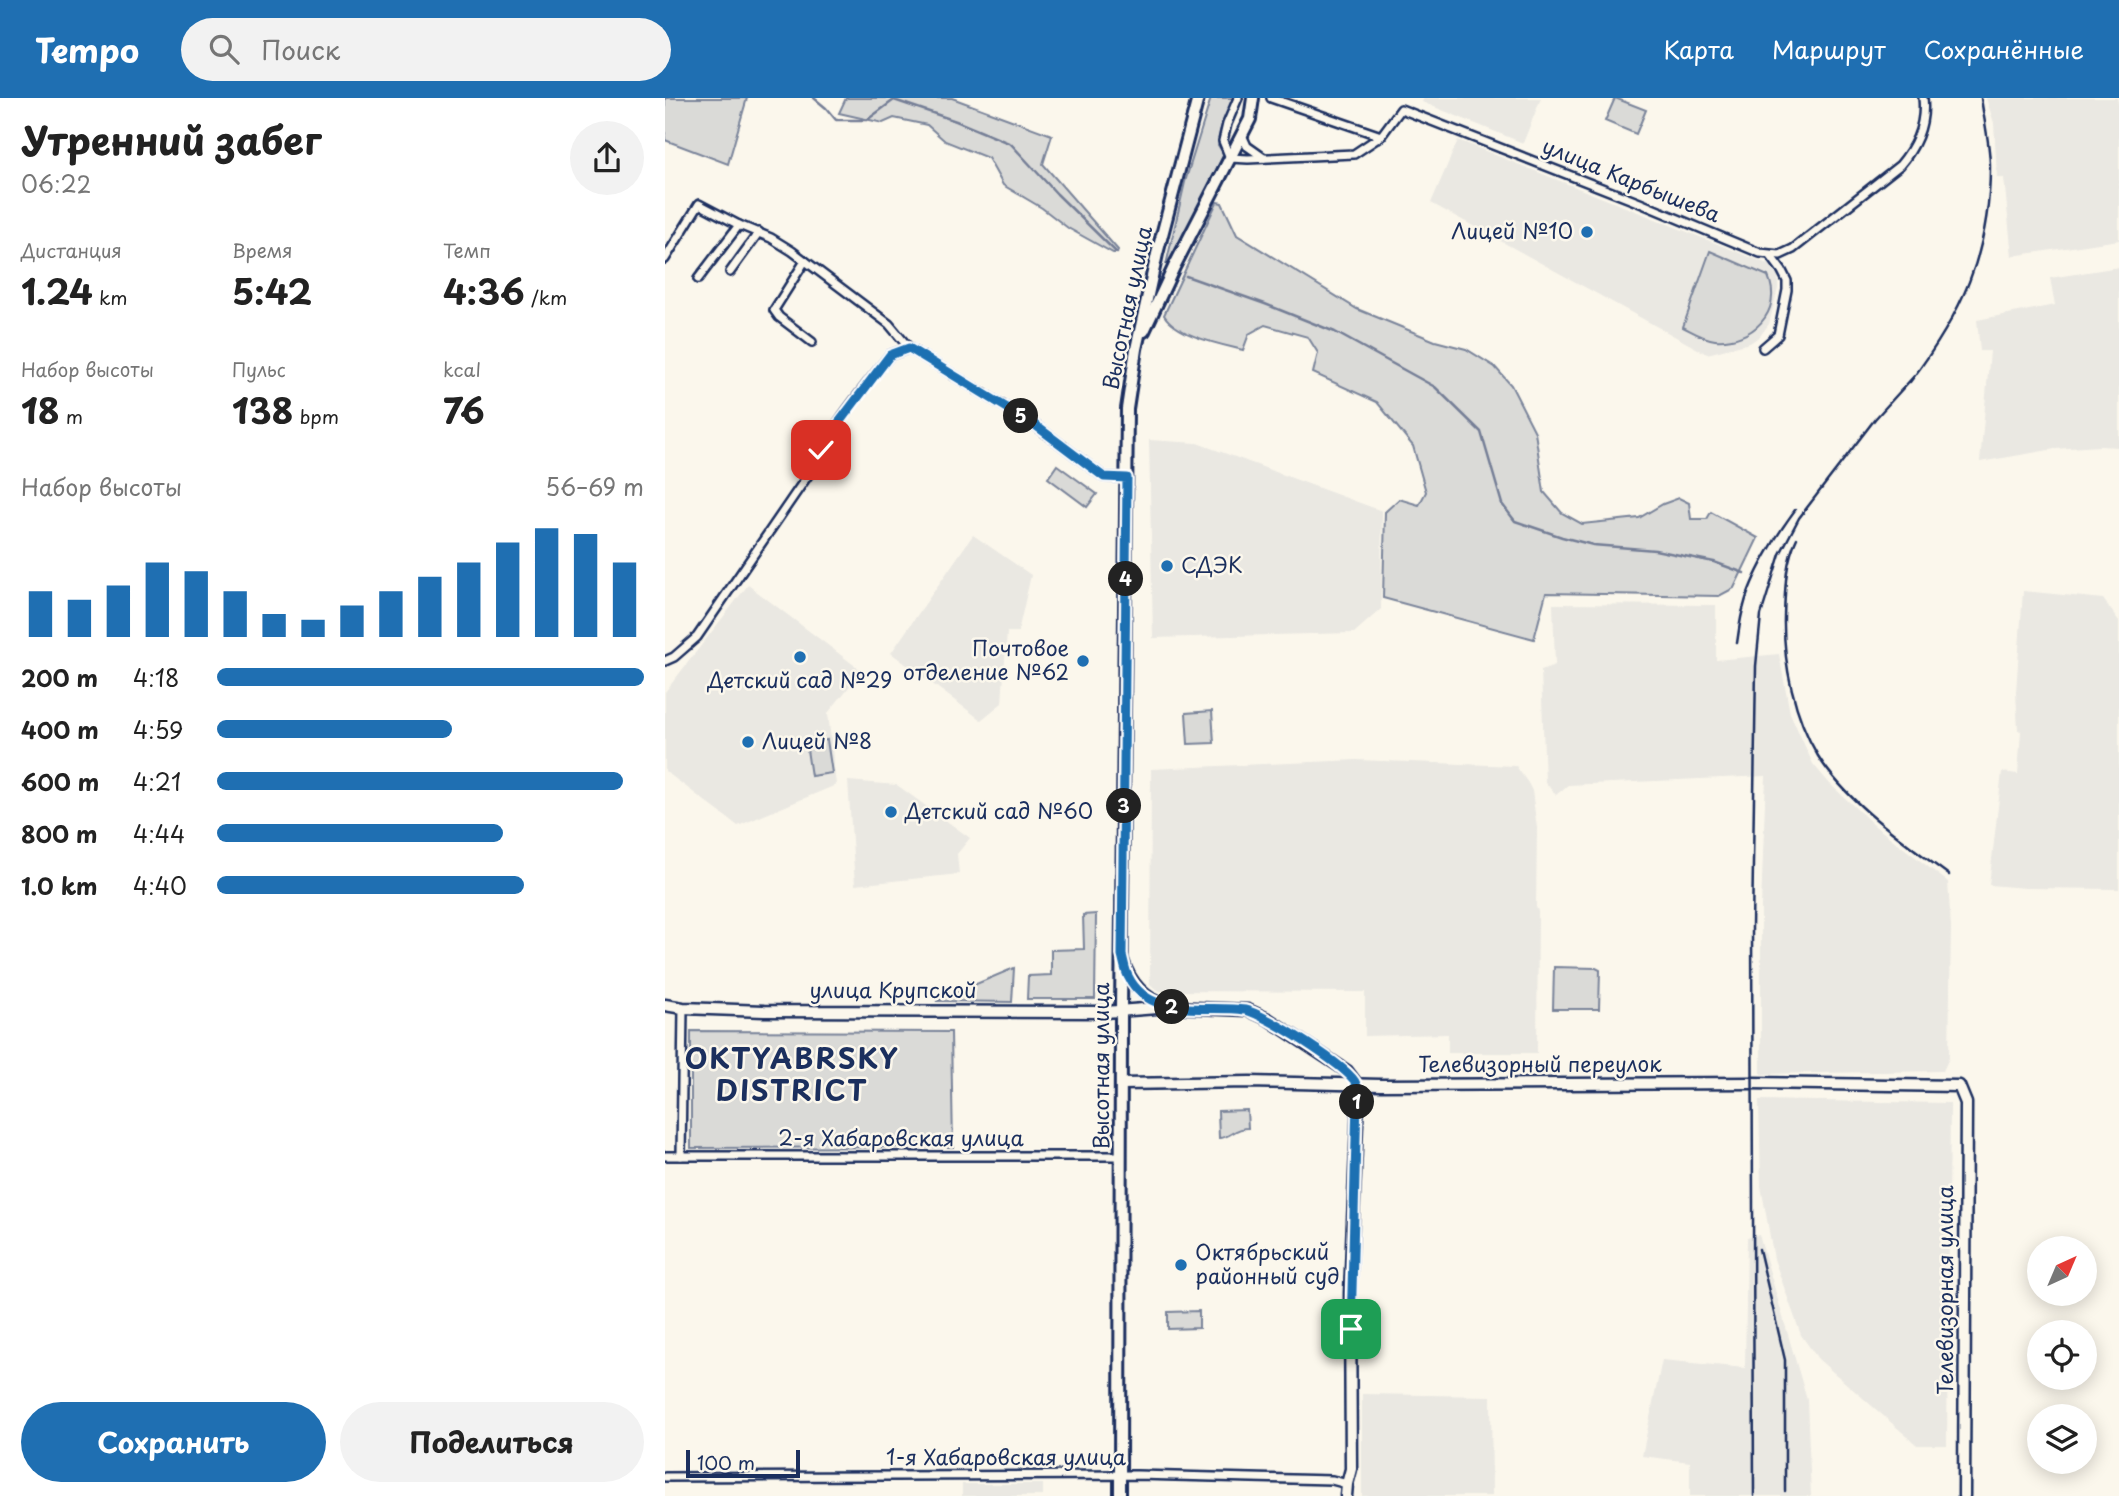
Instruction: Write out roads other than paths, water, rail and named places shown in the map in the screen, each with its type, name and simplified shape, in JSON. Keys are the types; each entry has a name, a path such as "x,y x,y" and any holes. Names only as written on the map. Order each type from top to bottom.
{"main road":[{"path":"1191,98 1192,117"},
{"name":"Высотная улица","path":"1120,1496 1121,1011 1128,409 1136,349 1157,254 1198,98"},
{"path":"1136,349 1174,267 1242,135 1252,112 1253,98"}],"street":[{"path":"1238,98 1223,141 1230,158 1354,154 1381,136"},
{"path":"1271,98 1381,136"},
{"path":"1770,255 1780,255 1793,249 1901,165 1912,151 1923,123 1923,98"},
{"name":"улица Карбышева","path":"1381,136 1401,109 1770,255"},
{"path":"1242,135 1247,146 1264,158"},
{"path":"665,259 699,204 739,225 759,232 805,261 889,324 909,348 1035,425 1104,477 1127,478"},
{"path":"698,279 739,225"},
{"path":"730,272 759,232"},
{"path":"1763,348 1778,335 1788,286 1782,271 1770,255"},
{"path":"805,261 774,310 779,317 812,342"},
{"path":"665,661 674,657 697,637 815,466 821,450 837,425 890,355 909,348"},
{"path":"1122,955 1133,984 1150,1000 1170,1007"},
{"name":"улица Крупской","path":"665,1004 683,1008 764,1011 1121,1011 1170,1007 1248,1010 1279,1026 1347,1071 1356,1083"},
{"path":"681,1156 683,1008"},
{"path":"1346,1496 1351,1469 1356,1083"},
{"name":"Телевизорный переулок","path":"1121,1084 1752,1083 1959,1086"},
{"name":"Телевизорная улица","path":"1959,1086 1966,1103 1964,1496"},
{"name":"2-я Хабаровская улица","path":"665,1156 1121,1156"},
{"name":"1-я Хабаровская улица","path":"665,1477 1121,1476 1332,1479 1347,1484"}],"waterway":[{"path":"814,98 836,120 867,120 894,100 956,121 1011,144 1117,253"},
{"path":"1186,276 1335,332 1435,387 1481,432 1502,504 1515,521 1593,545 1655,550 1714,562 1744,573"}],"railway":[{"path":"1910,382 1958,307 1978,255 1989,198 1990,167 1981,98"},
{"path":"1754,1496 1752,928 1756,666 1761,615 1780,554 1799,518 1875,419 1915,375"},
{"path":"1737,643 1752,582 1795,510"},
{"path":"1797,538 1786,576 1784,635 1788,671 1802,724 1818,756 1845,790 1896,836 1949,875"},
{"path":"1759,1249 1785,1360 1785,1491"}],"place":[{"name":"Лицей №10","path":"1587,232"},
{"name":"СДЭК","path":"1167,566"},
{"name":"Детский сад №29","path":"800,657"},
{"name":"Почтовое отделение №62","path":"1083,661"},
{"name":"Лицей №8","path":"748,742"},
{"name":"Детский сад №60","path":"891,812"},
{"name":"Октябрьский районный суд","path":"1181,1265"}],"district":[{"name":"OKTYABRSKY DISTRICT","path":"792,1075"}]}
